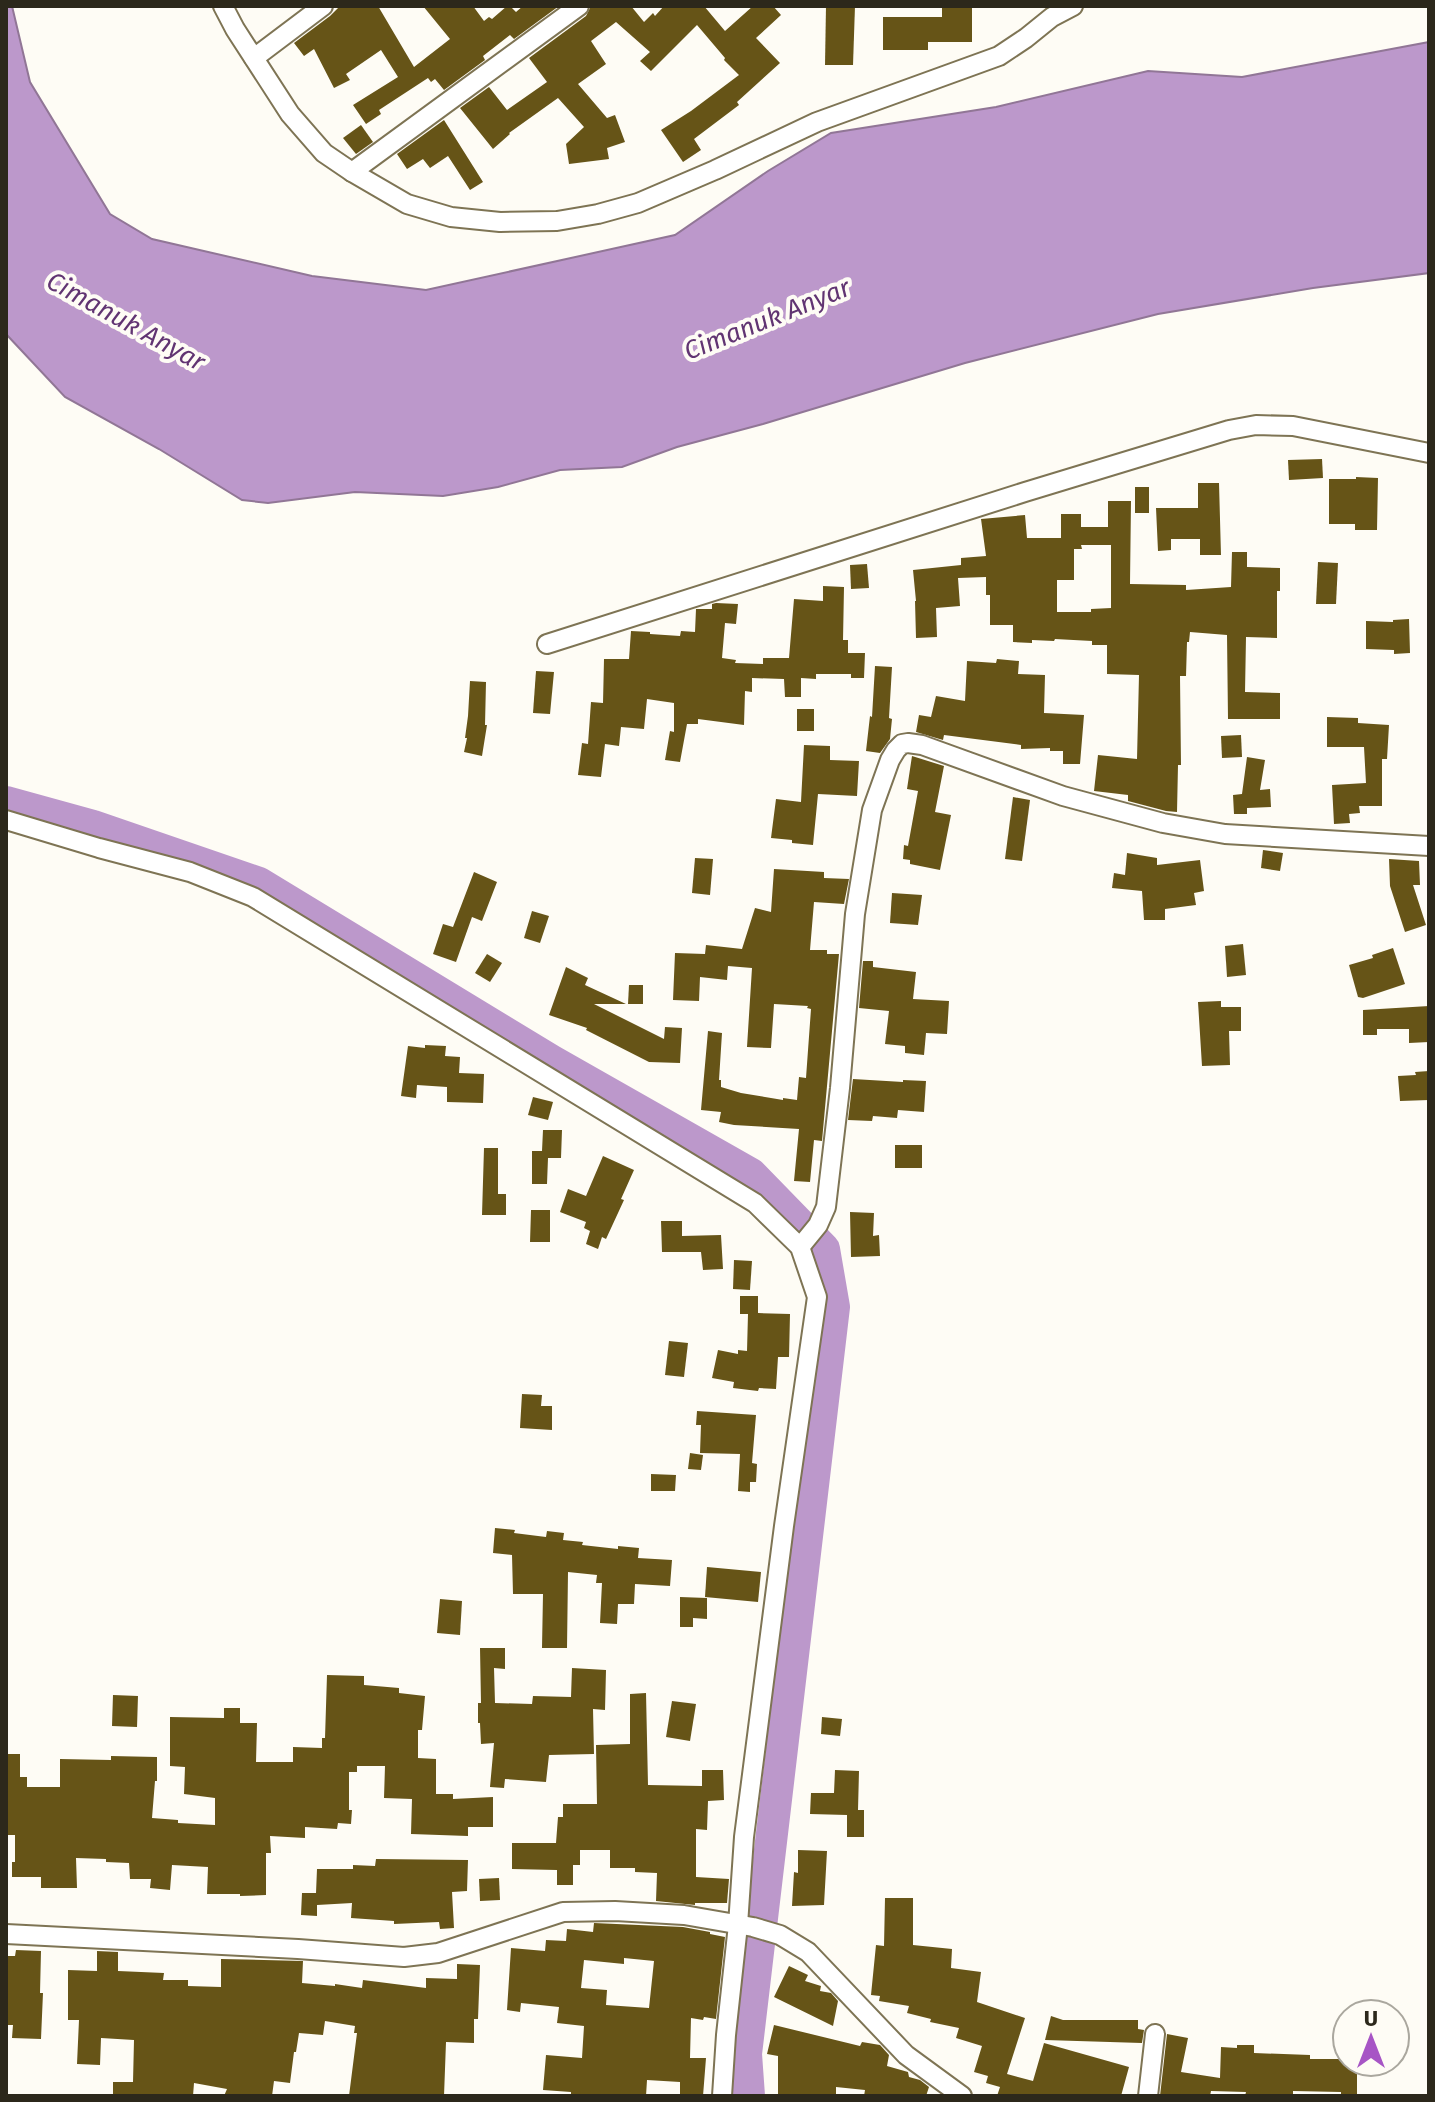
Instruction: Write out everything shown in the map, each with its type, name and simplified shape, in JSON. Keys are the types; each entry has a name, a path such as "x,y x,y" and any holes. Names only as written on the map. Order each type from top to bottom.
{"street":[{"path":"223,6 290,114 324,153 407,204 451,217 500,222 557,221 638,203 817,122 999,56 1052,17 1073,6"},
{"path":"254,58 323,6"},
{"path":"352,172 579,6"},
{"path":"547,644 1229,430 1256,425 1293,426 1429,453"},
{"path":"722,2096 726,2035 746,1926 744,1837 817,1297 808,1237 826,1207 855,914 872,810 890,760 902,744 913,742 1052,793 1163,823 1225,834 1429,846"},
{"path":"6,820 190,872 253,897 808,1237"},
{"path":"6,1934 404,1957 438,1953 563,1912 684,1915 780,1935 808,1952 906,2055 962,2096"},
{"path":"1148,2096 1155,2034"}],"water":[{"name":"Cimanuk Anyar","path":"6,6 12,6 30,82 110,214 152,239 312,276 426,290 675,235 768,171 831,133 996,107 1148,71 1242,77 1429,42 1429,273 1313,288 1158,314 965,363 677,447 622,467 560,470 498,487 443,496 355,492 268,503 242,500 65,397 6,334"}],"building":[{"path":"340,6 378,6 414,67 450,39 423,6 473,6 484,21 489,17 492,19 507,6 516,12 523,6 559,6 514,39 510,35 483,56 485,60 444,90 435,79 431,82 428,78 379,110 381,114 366,124 353,105 398,77 381,50 346,74 350,80 334,88 314,49 304,56 294,43"},
{"path":"591,6 631,6 644,22 664,6 704,6 725,31 753,6 773,6 781,15 756,38 780,63 737,102 739,105 694,139 701,150 683,162 661,130 739,75 697,25 651,71 640,61 650,52 616,22 591,41 606,64 578,84 607,118 615,115 625,142 607,148 609,159 569,164 566,144 584,127 558,98 509,133 493,149 460,108 489,87 507,110 547,82 529,58 586,16"},
{"path":"826,6 855,6 853,65 825,65"},
{"path":"942,6 972,6 972,42 928,42 928,50 883,50 883,17 942,17"},
{"path":"444,120 483,182 470,190 448,156 430,168 423,159 407,169 397,154"},
{"path":"361,125 373,142 356,154 343,138"},
{"path":"1322,459 1323,478 1289,480 1288,460"},
{"path":"1378,478 1377,530 1355,530 1355,524 1329,524 1329,479"},
{"path":"1198,483 1219,483 1221,555 1200,555 1200,539 1171,539 1171,550 1158,551 1156,508 1198,508"},
{"path":"1135,487 1149,487 1149,513 1135,513"},
{"path":"1108,501 1131,501 1130,584 1186,585 1186,590 1231,587 1232,552 1247,552 1247,567 1280,568 1277,638 1246,637 1245,692 1280,693 1280,719 1228,719 1227,635 1190,632 1186,676 1180,676 1181,765 1178,765 1177,812 1128,801 1128,795 1094,791 1098,755 1137,759 1139,675 1107,674 1107,645 1055,639 1013,642 1013,625 990,625 990,595 986,595 986,577 958,578 960,606 936,608 937,637 916,638 913,570 961,565 961,558 986,556 981,519 1025,515 1027,538 1061,538 1061,514 1081,514 1081,527 1108,527","holes":["1081,545 1111,545 1111,608 1091,609 1091,612 1057,612 1057,580 1074,580 1074,549 1082,549"]},
{"path":"1318,562 1338,563 1336,604 1316,604"},
{"path":"867,564 869,588 851,589 850,565"},
{"path":"823,586 844,587 843,640 848,640 848,653 865,653 864,678 851,678 851,674 816,674 816,679 801,678 801,697 785,697 784,679 752,678 752,692 745,691 744,725 698,719 698,724 687,724 680,762 665,760 670,731 674,732 674,703 647,699 644,729 621,727 619,746 605,744 601,777 578,775 582,743 588,744 591,702 603,703 604,659 629,659 631,631 680,636 681,631 695,632 696,609 712,609 712,604 716,603 738,604 736,624 725,623 722,658 736,660 735,663 763,664 763,658 789,658 794,599 823,601"},
{"path":"1409,619 1410,653 1394,654 1394,650 1366,649 1366,621"},
{"path":"997,659 1019,661 1018,674 1045,675 1044,713 1084,715 1080,764 1063,764 1063,751 1050,751 1050,748 1021,749 1021,745 944,735 943,740 916,732 919,715 931,717 936,696 965,701 967,661 996,663"},
{"path":"875,666 892,667 890,739 880,753 866,751"},
{"path":"536,671 554,672 550,714 533,713"},
{"path":"470,681 486,682 487,725 482,756 464,752"},
{"path":"797,709 814,709 814,731 797,731"},
{"path":"1327,717 1358,718 1358,723 1389,725 1387,759 1382,759 1382,806 1359,806 1360,813 1349,814 1350,823 1334,824 1332,785 1366,783 1364,747 1327,747"},
{"path":"1241,735 1242,757 1222,758 1221,736"},
{"path":"804,745 830,746 830,760 859,761 857,796 818,794 813,845 771,838 776,799 801,802"},
{"path":"912,756 944,766 935,812 951,815 940,870 910,864 910,860 903,859 918,791 907,789"},
{"path":"1247,757 1265,760 1260,790 1270,789 1271,807 1247,808 1247,814 1234,814 1233,795 1242,794"},
{"path":"1013,797 1030,800 1022,861 1005,859"},
{"path":"1263,850 1283,853 1280,871 1261,868"},
{"path":"1127,853 1157,858 1157,865 1200,860 1204,891 1194,893 1196,905 1165,909 1165,920 1144,920 1142,891 1112,888 1114,873 1125,875"},
{"path":"695,858 713,859 710,895 692,893"},
{"path":"1389,859 1419,861 1420,885 1413,885 1426,925 1405,932 1390,886"},
{"path":"774,869 824,872 824,878 849,879 844,904 814,902 810,950 839,954 822,1141 814,1140 810,1182 794,1181 799,1129 734,1125 719,1122 721,1112 701,1110 708,1031 722,1033 721,1087 741,1093 797,1100 799,1077 806,1078 811,1009 808,1006 774,1004 771,1048 747,1047 752,968 728,966 727,980 700,977 699,1001 673,1000 675,953 705,954 706,945 742,949 755,908 771,912"},
{"path":"474,872 497,882 482,921 472,917 456,962 433,954 443,924 453,927"},
{"path":"892,893 922,895 918,925 890,923"},
{"path":"532,911 549,916 540,943 524,938"},
{"path":"1243,944 1246,975 1227,977 1225,946"},
{"path":"1393,948 1405,984 1358,997 1349,965"},
{"path":"487,954 502,963 490,982 475,973"},
{"path":"863,961 873,961 873,967 916,972 913,999 949,1001 947,1034 926,1033 924,1055 905,1053 905,1046 885,1044 889,1011 859,1008"},
{"path":"566,967 588,978 585,985 626,1004 594,1004 664,1039 665,1027 682,1028 680,1063 649,1062 587,1028 549,1015"},
{"path":"629,985 643,985 643,1004 628,1004"},
{"path":"1221,1001 1221,1007 1241,1007 1241,1031 1229,1031 1230,1065 1202,1066 1198,1002"},
{"path":"1429,1006 1429,1042 1409,1043 1409,1029 1377,1029 1377,1035 1363,1035 1363,1010"},
{"path":"425,1045 446,1046 445,1056 460,1057 459,1073 484,1074 483,1103 447,1102 447,1087 417,1085 416,1098 401,1096 408,1046 425,1048"},
{"path":"1429,1071 1429,1100 1400,1101 1398,1076"},
{"path":"853,1079 926,1081 924,1112 898,1110 897,1118 873,1116 872,1121 848,1120"},
{"path":"533,1097 553,1102 548,1120 528,1115"},
{"path":"543,1130 562,1130 561,1158 548,1158 547,1184 532,1184 532,1151 542,1151"},
{"path":"895,1145 922,1145 922,1168 895,1168"},
{"path":"484,1148 498,1148 498,1194 506,1194 506,1215 482,1215"},
{"path":"603,1156 634,1170 621,1199 624,1200 598,1249 586,1244 590,1231 584,1228 586,1222 560,1212 568,1189 586,1196"},
{"path":"531,1210 550,1210 550,1242 530,1242"},
{"path":"850,1212 874,1213 873,1236 879,1235 880,1256 851,1257"},
{"path":"661,1221 682,1221 682,1236 721,1235 723,1269 703,1270 701,1252 662,1252"},
{"path":"734,1260 752,1261 750,1290 733,1289"},
{"path":"740,1296 758,1296 758,1313 790,1314 789,1357 778,1357 776,1389 759,1388 758,1391 733,1388 734,1382 712,1378 718,1350 738,1354 738,1350 747,1351 748,1314 740,1314"},
{"path":"669,1341 688,1343 684,1377 665,1375"},
{"path":"522,1394 542,1395 541,1406 552,1406 552,1430 520,1428"},
{"path":"697,1411 756,1415 752,1463 757,1464 756,1482 750,1482 750,1492 738,1491 740,1454 700,1453 701,1425 696,1425"},
{"path":"690,1453 703,1455 701,1470 688,1469"},
{"path":"651,1474 676,1475 675,1491 651,1491"},
{"path":"495,1528 546,1537 547,1531 564,1533 563,1540 583,1542 582,1545 639,1548 638,1558 672,1560 670,1586 635,1584 634,1604 618,1604 617,1624 600,1623 602,1583 596,1583 597,1575 568,1572 567,1648 542,1648 543,1594 513,1594 512,1555 493,1553"},
{"path":"707,1567 761,1572 758,1602 705,1597"},
{"path":"680,1597 707,1598 707,1619 693,1618 693,1627 680,1627"},
{"path":"440,1599 462,1601 460,1635 437,1633"},
{"path":"480,1648 505,1648 505,1669 494,1668 495,1703 532,1704 533,1696 571,1697 572,1668 606,1670 605,1710 593,1709 594,1754 549,1755 546,1782 505,1779 504,1788 490,1787 494,1743 481,1744 478,1723 478,1703 481,1703"},
{"path":"327,1675 364,1676 364,1685 399,1688 399,1693 425,1696 422,1730 418,1730 418,1758 436,1759 436,1794 453,1794 453,1799 493,1797 493,1827 468,1827 468,1836 411,1834 412,1799 384,1798 385,1766 357,1766 357,1772 349,1772 351,1824 338,1823 337,1829 305,1827 305,1838 270,1836 271,1853 266,1853 266,1895 207,1894 208,1867 172,1865 170,1890 150,1888 151,1879 130,1879 129,1863 106,1862 106,1859 76,1858 77,1888 41,1888 41,1877 12,1877 15,1835 6,1835 6,1754 20,1754 20,1777 27,1777 27,1787 60,1787 60,1759 157,1757 152,1818 215,1825 215,1798 184,1794 185,1767 170,1766 170,1717 224,1718 224,1708 240,1708 240,1723 257,1723 256,1762 293,1762 293,1747 322,1748"},
{"path":"646,1693 648,1785 702,1786 702,1770 723,1770 724,1800 708,1801 707,1830 696,1829 696,1877 729,1879 727,1903 695,1905 656,1901 657,1873 635,1872 635,1868 610,1868 610,1850 580,1850 580,1865 573,1865 573,1885 557,1885 557,1870 512,1869 512,1843 556,1843 558,1817 563,1817 563,1804 597,1804 596,1745 630,1744 630,1694"},
{"path":"113,1695 138,1696 137,1727 112,1726"},
{"path":"672,1701 696,1704 690,1741 666,1737"},
{"path":"822,1717 842,1719 840,1736 821,1734"},
{"path":"835,1770 859,1771 858,1810 864,1810 864,1837 847,1837 847,1815 810,1814 811,1793 834,1793"},
{"path":"798,1850 827,1851 824,1905 792,1906 794,1872 798,1873"},
{"path":"376,1859 468,1860 467,1891 452,1892 454,1928 440,1929 439,1922 394,1924 394,1921 351,1918 352,1903 317,1905 317,1916 301,1915 302,1893 316,1893 317,1869 375,1866"},
{"path":"499,1878 500,1900 480,1901 479,1879"},
{"path":"885,1898 913,1898 913,1945 952,1949 951,1968 981,1972 977,2002 1025,2018 1007,2074 1033,2081 1044,2043 1129,2067 1121,2096 997,2096 1000,2087 986,2083 988,2076 974,2072 982,2046 956,2038 959,2028 930,2022 931,2019 907,2013 909,2006 879,2001 880,1996 871,1995 876,1945 884,1946"},
{"path":"594,1923 683,1927 725,1937 716,2019 691,2018 690,2058 706,2058 703,2096 680,2096 680,2082 647,2080 646,2096 571,2096 571,2092 543,2090 546,2055 582,2058 584,2026 557,2023 559,2007 521,2003 520,2012 507,2010 511,1948 545,1951 546,1940 566,1941 567,1929 593,1932","holes":["624,1958 654,1961 649,2008 606,2005 607,1990 581,1988 584,1960 624,1964"]},
{"path":"16,1950 41,1951 41,2039 12,2038 13,2025 6,2025 6,1956 15,1956"},
{"path":"97,1951 118,1952 118,1971 164,1973 163,1980 188,1980 188,1986 221,1987 221,1959 303,1961 302,1983 362,1988 363,1980 426,1988 426,1978 457,1979 457,1964 480,1965 474,2043 446,2042 444,2096 349,2096 357,2033 354,2033 355,2026 325,2021 323,2035 299,2033 290,2083 274,2081 272,2096 224,2096 227,2089 194,2083 193,2096 113,2096 113,2082 133,2082 134,2040 101,2038 100,2065 77,2064 79,2020 68,2020 68,1970 97,1971"},
{"path":"789,1966 808,1975 805,1981 821,1986 820,1991 831,1993 838,2001 833,2026 774,1997"},
{"path":"1051,2016 1063,2020 1138,2020 1138,2029 1144,2030 1142,2043 1045,2040"},
{"path":"774,2025 860,2046 862,2042 880,2045 889,2055 887,2066 908,2072 909,2077 920,2080 929,2087 926,2096 864,2096 865,2090 836,2087 836,2096 778,2096 778,2056 767,2054"},
{"path":"1167,2034 1188,2038 1181,2072 1220,2078 1221,2047 1254,2045 1254,2053 1331,2059 1331,2078 1357,2078 1357,2096 1341,2096 1341,2092 1293,2091 1293,2096 1245,2096 1246,2092 1211,2091 1210,2096 1160,2096"}],"waterway":[{"path":"6,802 93,826 259,883 552,1061 751,1174 824,1249 834,1307 746,2054 749,2096"}]}
